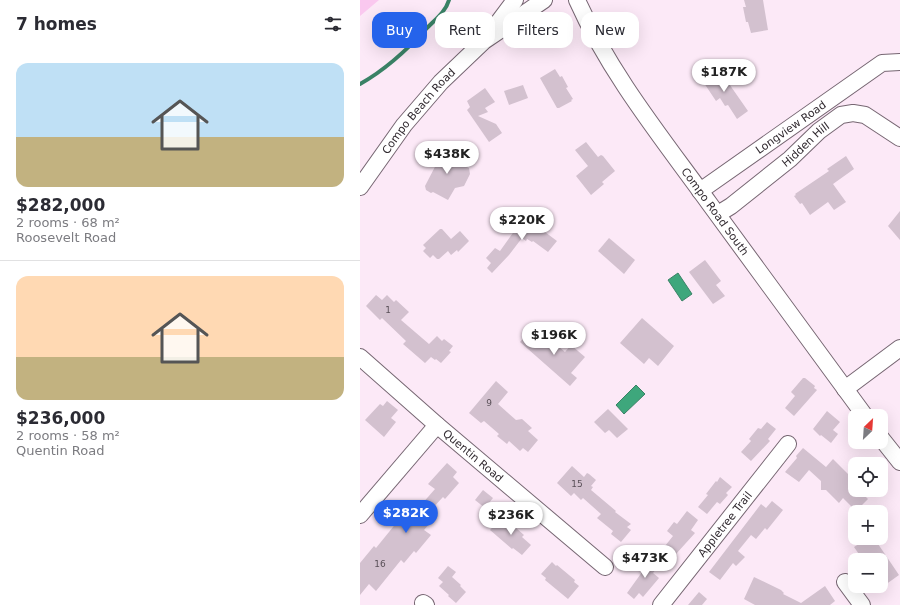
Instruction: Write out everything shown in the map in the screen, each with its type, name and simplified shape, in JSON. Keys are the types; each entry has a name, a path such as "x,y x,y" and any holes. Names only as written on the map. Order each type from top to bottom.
{"street":[{"name":"Compo Beach Road","path":"495,26 515,0"},
{"name":"Compo Beach Road","path":"495,33 544,0"},
{"name":"Compo Road South","path":"577,0 587,21 614,68 651,122 860,409"},
{"name":"Compo Beach Road","path":"360,187 386,148 413,113 441,82 477,48"},
{"name":"Longview Road","path":"700,191 882,63 900,62"},
{"name":"Hidden Hill","path":"718,214 731,206 790,159 819,131 841,115 853,113 865,115 900,138"},
{"path":"845,389 900,348"},
{"name":"Quentin Road","path":"360,357 437,425 605,567"},
{"path":"360,515 437,425"},
{"name":"Appletree Trail","path":"661,605 788,444"},
{"path":"888,447 900,462"},
{"path":"845,582 862,605"}],"shaded area":[{"path":"360,0 379,0 360,16"},
{"path":"678,273 692,294 682,301 668,280"},
{"path":"636,385 645,394 624,414 616,405"}],"building":[{"path":"744,0 763,0 768,30 751,33 748,22 746,22 743,7 746,7"},
{"path":"718,68 748,111 737,119 728,105 725,106 720,98 716,101 702,80"},
{"path":"555,69 560,77 562,76 568,87 566,88 573,99 559,108 557,108 540,78"},
{"path":"523,85 528,98 509,105 504,91"},
{"path":"485,88 495,102 485,108 488,112 478,116 496,124 502,133 489,142 467,110 470,107 467,101"},
{"path":"586,142 598,157 601,155 603,156 615,171 602,182 604,184 591,195 576,176 588,166 575,150"},
{"path":"443,146 459,155 455,161 469,168 470,174 464,186 455,188 448,200 426,190 425,186 438,161 436,160"},
{"path":"846,156 854,169 833,184 846,202 834,210 828,202 810,215 802,203 800,204 794,196 796,195 795,194 829,171 827,169"},
{"path":"900,211 900,240 888,226"},
{"path":"534,213 542,219 537,226 557,241 548,252 533,241 532,242 527,239 526,241 522,238 492,273 487,268 491,263 486,258 495,248 500,251 523,219 526,217 529,220"},
{"path":"440,229 442,229 451,239 460,231 469,241 458,252 457,250 451,255 448,251 439,259 433,255 430,258 423,251 426,248 423,245"},
{"path":"609,238 635,260 624,274 598,251"},
{"path":"705,260 721,281 716,285 725,296 713,304 689,272"},
{"path":"376,295 382,300 387,295 394,302 396,300 409,312 401,320 429,344 437,336 442,341 444,339 453,346 449,351 451,352 441,363 431,357 425,363 403,344 406,341 382,318 380,320 366,306"},
{"path":"642,318 674,346 658,366 649,358 644,364 620,343"},
{"path":"531,330 546,343 550,339 565,352 571,345 585,357 571,373 577,378 570,386 520,342"},
{"path":"803,378 815,386 814,388 817,390 794,416 785,408 795,396 791,392"},
{"path":"496,381 508,392 498,404 516,420 522,419 532,428 528,431 538,440 528,452 523,448 520,451 509,441 507,444 497,436 499,434 484,421 481,423 469,413"},
{"path":"387,401 398,410 391,418 396,422 384,437 365,420 380,404 383,406"},
{"path":"608,409 628,429 617,438 609,430 605,433 594,422"},
{"path":"827,411 840,422 833,430 838,434 831,443 821,435 820,436 813,429"},
{"path":"767,422 776,429 768,439 770,441 751,461 741,452 751,441 749,439 758,428 761,429"},
{"path":"803,448 826,467 833,459 848,474 848,497 866,497 868,499 862,505 850,505 843,498 839,503 826,490 821,490 821,481 809,470 799,482 785,472 797,458 796,456"},
{"path":"447,463 457,472 453,477 459,483 445,499 443,497 429,512 435,517 424,530 431,535 416,553 414,551 404,563 401,560 376,591 369,584 360,595 360,563 374,546 376,548 415,500 421,505 435,489 428,484"},
{"path":"572,466 584,477 587,473 596,480 591,486 593,487 591,490 616,511 615,512 631,524 627,527 631,530 621,542 611,534 613,531 597,518 601,514 583,498 581,500 574,493 571,496 557,483"},
{"path":"720,477 732,487 726,493 728,495 720,504 717,502 707,514 698,507 708,495 706,494"},
{"path":"483,490 493,498 485,508 475,500"},
{"path":"772,501 783,510 767,530 765,528 756,539 751,535 738,551 745,557 736,566 733,563 720,580 709,572 761,504 766,508"},
{"path":"687,511 698,520 691,530 695,533 676,554 665,546 673,536 667,531 674,522 677,524"},
{"path":"500,519 505,524 508,521 524,535 522,537 531,545 522,555 513,548 512,549 490,530"},
{"path":"857,545 879,545 884,553 858,553 854,547"},
{"path":"651,556 660,564 653,573 659,578 643,597 639,593 634,599 627,593 645,568 642,566"},
{"path":"888,559 899,575 888,583"},
{"path":"552,562 575,580 574,582 579,586 568,599 545,580 546,578 541,574"},
{"path":"448,566 456,572 452,577 466,592 456,603 439,586 443,582 438,578"},
{"path":"754,577 781,590 784,593 783,594 801,603 825,586 835,601 830,605 755,605 744,599"},
{"path":"699,592 707,599 702,605 688,605"}],"waterway":[{"path":"360,84 379,72 405,51 440,15 446,8 449,0"}]}
